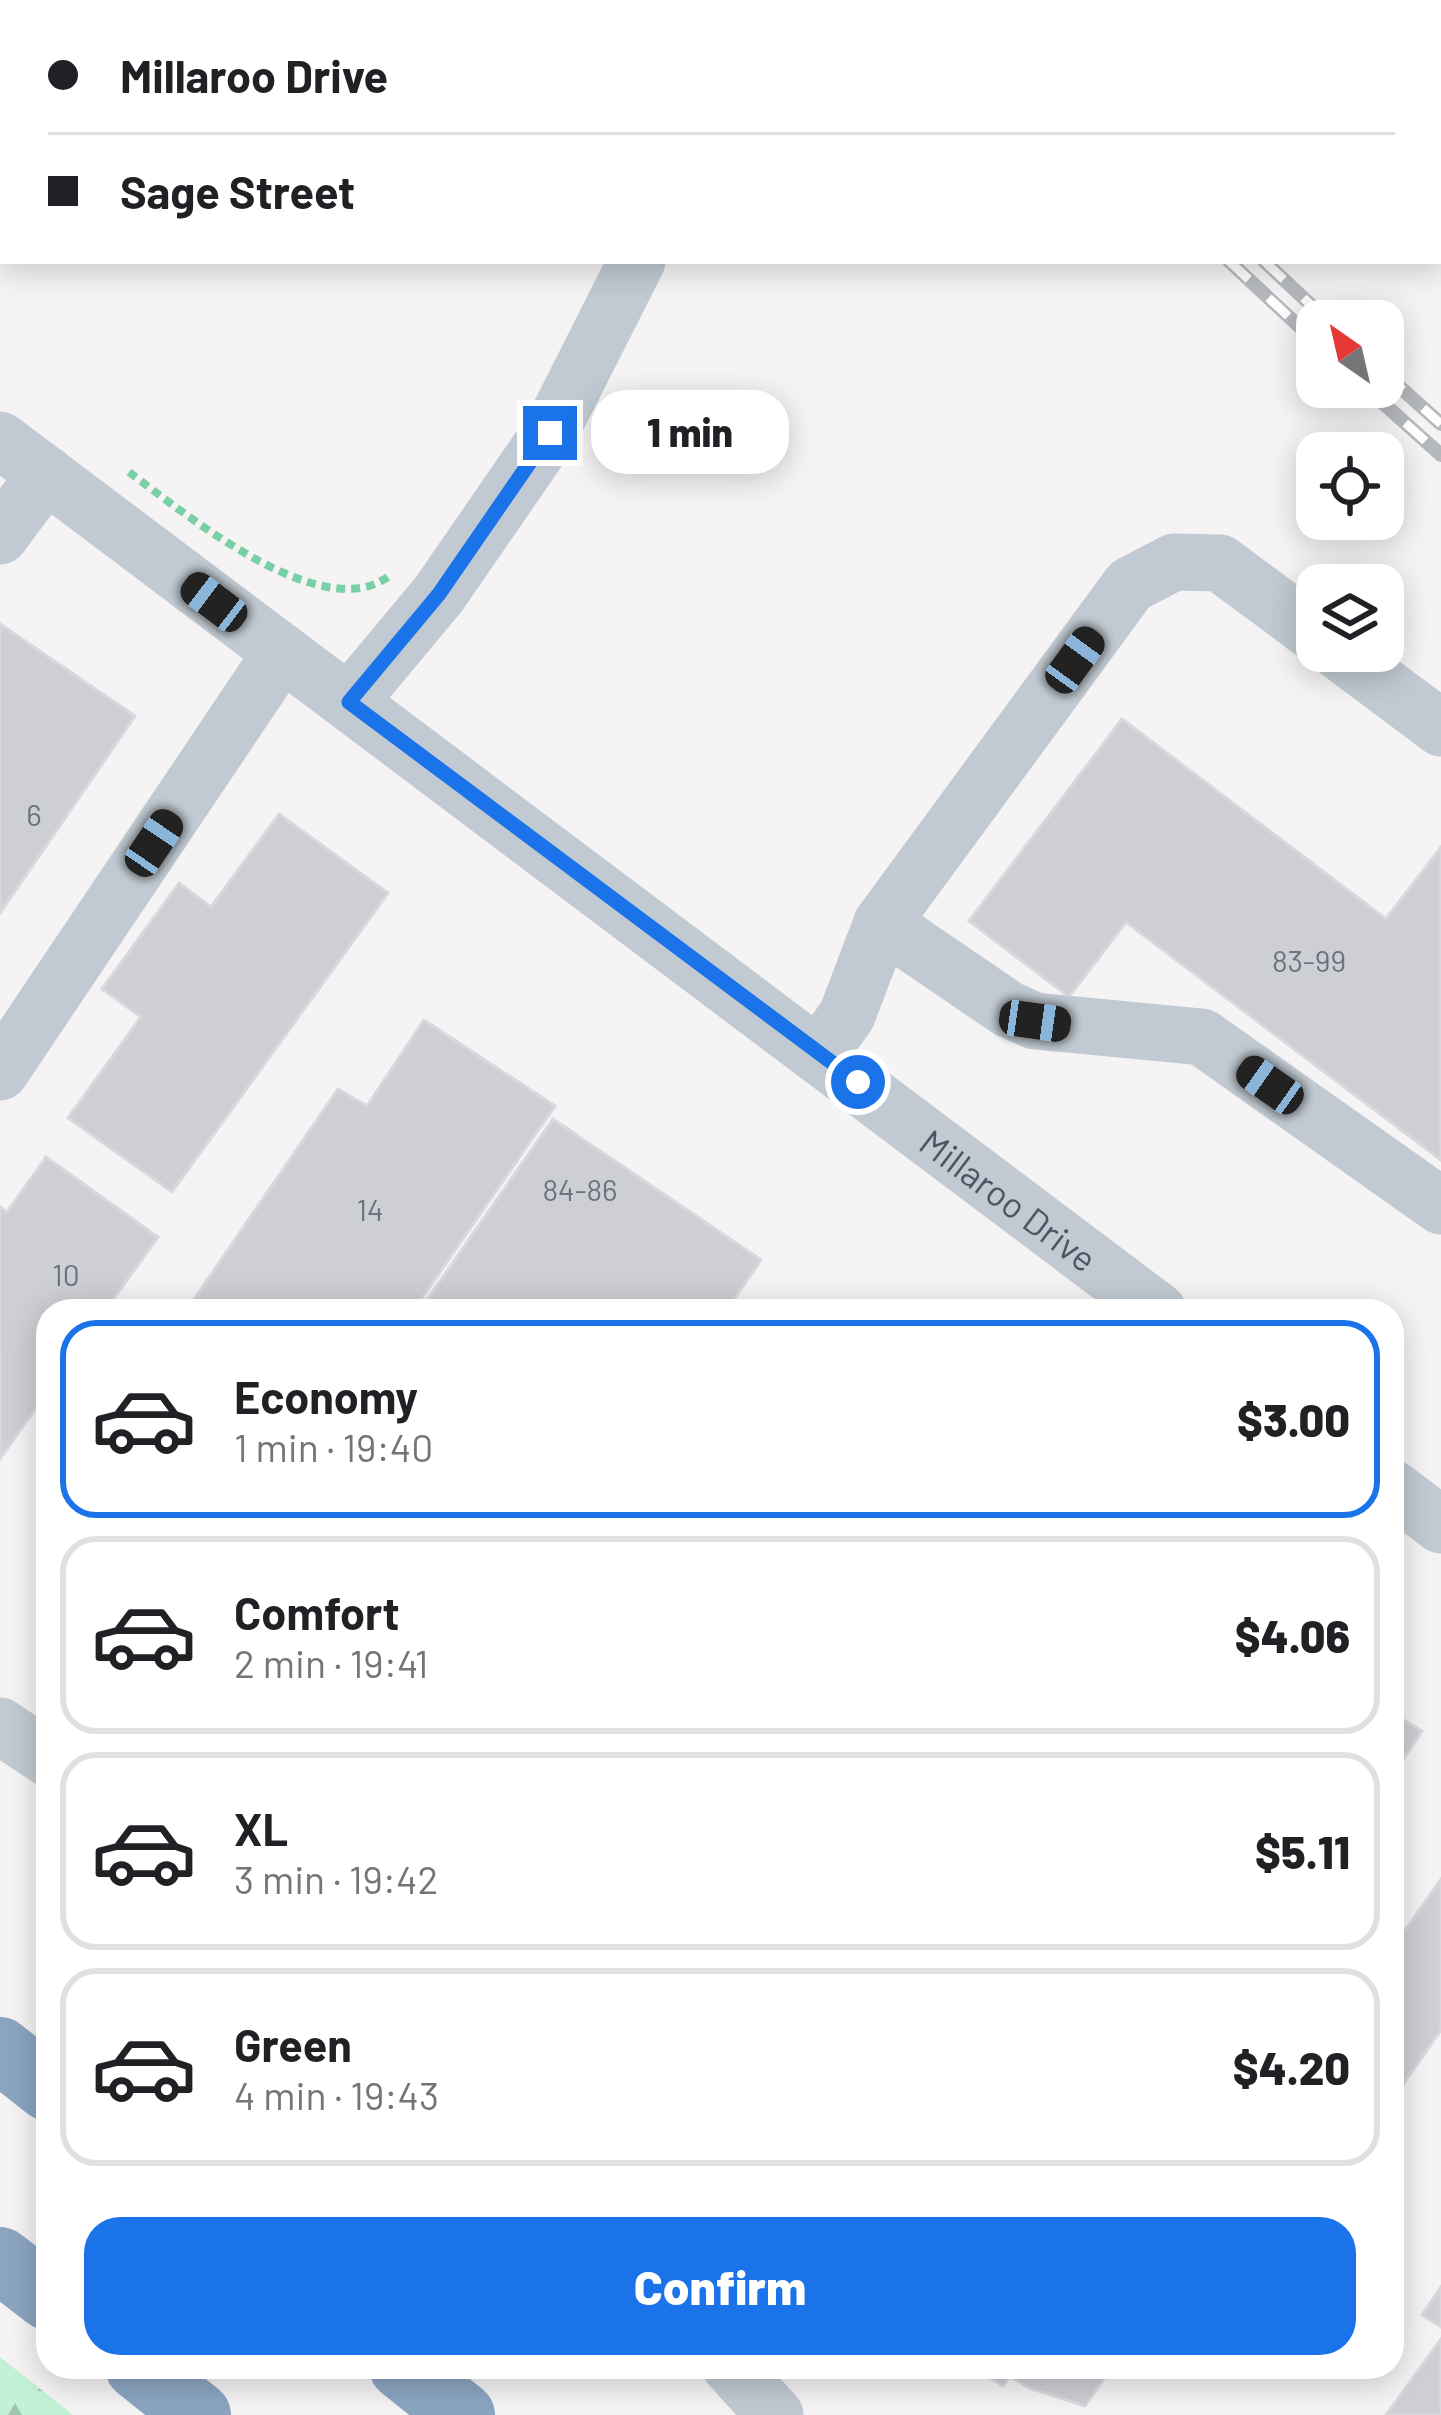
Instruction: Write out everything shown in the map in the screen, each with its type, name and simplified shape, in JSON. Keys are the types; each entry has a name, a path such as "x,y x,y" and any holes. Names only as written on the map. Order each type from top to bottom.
{"highway":[{"path":"0,2050 36,2078"},
{"path":"0,2260 36,2288"},
{"path":"153,2379 198,2415"},
{"path":"417,2379 462,2415"}],"street":[{"path":"349,702 439,594 550,433 635,264"},
{"name":"Millaroo Drive","path":"0,440 1142,1299"},
{"path":"0,536 46,474"},
{"path":"820,1053 847,1015 882,923 1130,585 1174,562 1220,563 1296,619"},
{"path":"0,1072 282,652"},
{"path":"1366,672 1441,728"},
{"path":"882,923 1035,1021 1202,1036 1441,1206"},
{"path":"1404,1497 1441,1525"},
{"path":"0,1726 36,1750"},
{"path":"742,2379 775,2415"}],"path":[{"path":"114,461 202,526 323,589 350,592 378,584 404,565"}],"green space":[{"path":"0,2357 73,2415 0,2415"}],"building":[{"path":"0,624 135,716 0,913"},
{"path":"1122,719 1386,919 1441,847 1441,1160 1126,922 1069,997 969,921"},
{"path":"279,814 388,893 172,1192 68,1118 141,1017 102,989 179,883 211,907"},
{"path":"424,1020 555,1106 421,1299 194,1299 338,1089 367,1106"},
{"path":"553,1119 761,1260 734,1299 427,1299"},
{"path":"46,1157 158,1237 114,1299 36,1299 36,1408 0,1459 0,1207 7,1212"},
{"path":"1404,1720 1422,1731 1404,1758"},
{"path":"1441,1879 1441,2030 1404,2083 1404,1932"},
{"path":"1441,2287 1441,2327 1422,2315"},
{"path":"1441,2339 1441,2415 1386,2415"},
{"path":"1015,2379 1104,2379 1085,2406"}],"railway":[{"path":"1232,264 1296,323"},
{"path":"1267,264 1306,300"},
{"path":"1404,391 1441,424"},
{"path":"1388,408 1441,455"}],"route":[{"path":"550,433 439,594 349,702 858,1082"}]}
